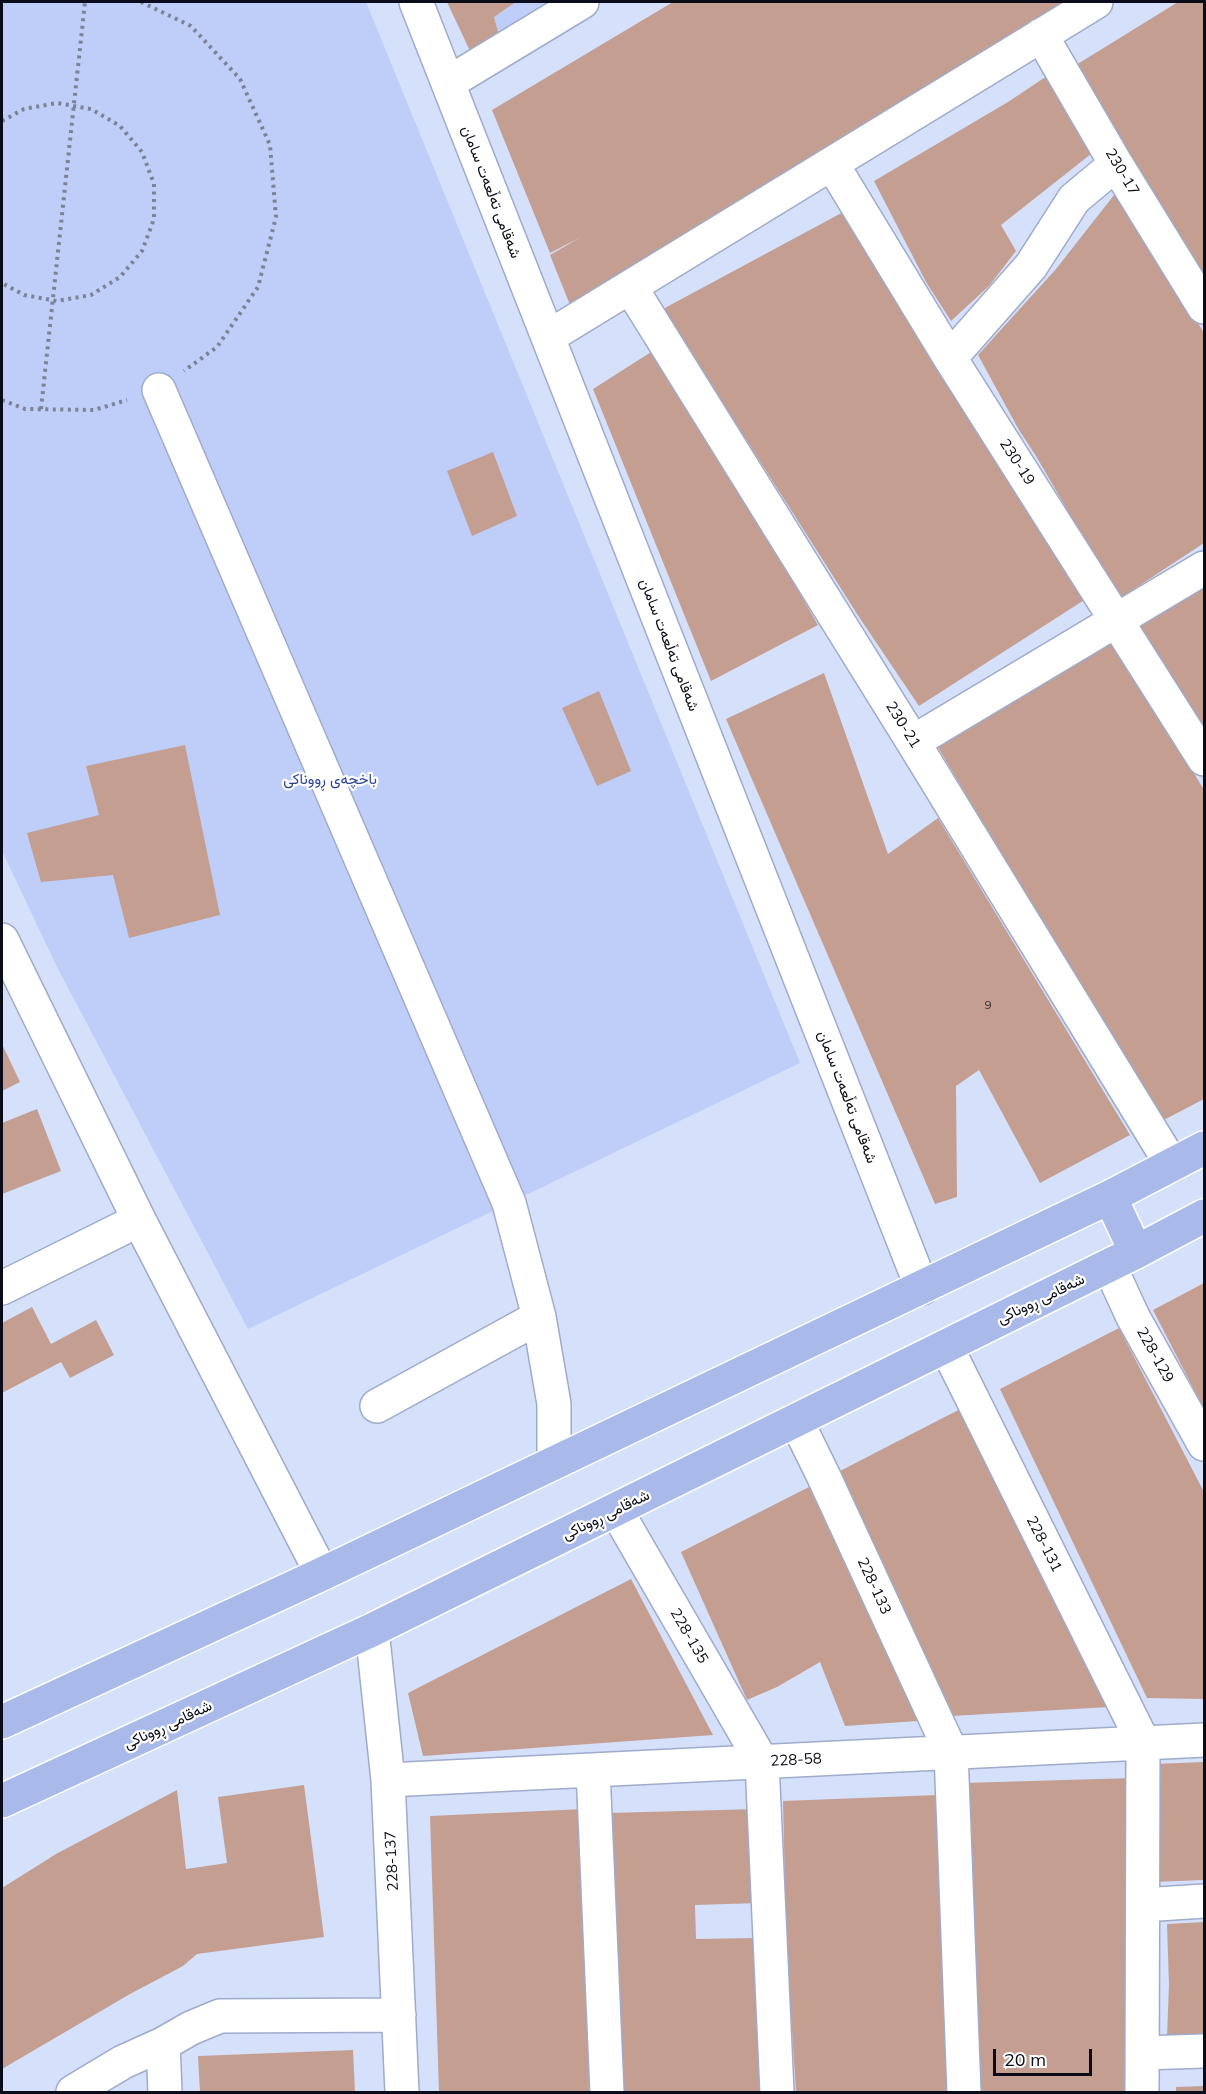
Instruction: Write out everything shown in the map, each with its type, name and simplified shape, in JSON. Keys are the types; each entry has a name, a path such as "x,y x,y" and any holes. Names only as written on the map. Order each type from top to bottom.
{"main road":[{"path":"2,1722 322,1574 922,1288 1110,1197 1204,1148"},
{"path":"1110,1197 1122,1259"},
{"name":"شەقامی ڕووناکی","path":"2,1801 372,1630 1122,1259 1204,1216"}],"street":[{"name":"شەقامی تەڵعەت سامان","path":"416,2 922,1288"},
{"path":"548,337 1096,2"},
{"path":"448,83 578,3"},
{"name":"230-17","path":"1041,35 1116,164 1204,307"},
{"name":"230-19","path":"832,164 950,358 1204,759"},
{"path":"950,358 1031,266 1074,199 1116,164"},
{"name":"230-21","path":"631,288 1172,1165"},
{"path":"159,390 509,1203 539,1317 554,1404 554,1463"},
{"path":"913,742 1204,568"},
{"path":"2,939 139,1220 322,1574"},
{"path":"2,1288 139,1220"},
{"name":"228-129","path":"1122,1259 1133,1317 1204,1444"},
{"path":"376,1406 539,1317"},
{"name":"228-131","path":"946,1346 1143,1742"},
{"name":"228-133","path":"796,1420 951,1752"},
{"name":"228-135","path":"616,1510 762,1761"},
{"name":"228-137","path":"372,1630 388,1780 402,2092"},
{"name":"228-58","path":"388,1780 1204,1740"},
{"path":"1142,2092 1143,1742"},
{"path":"951,1752 964,2092"},
{"path":"762,1761 777,2092"},
{"path":"593,1770 607,2092"},
{"path":"1143,1905 1204,1901"},
{"path":"73,2092 123,2062 220,2016 399,2015"},
{"path":"163,2044 165,2092"},
{"path":"1142,2053 1204,2051"}],"path":[{"path":"41,409 85,2"},
{"path":"2,400 25,408 94,410 159,390 217,347 258,287 276,217 270,145 240,79 191,26 141,2"},
{"path":"2,121 24,109 57,103 91,109 120,126 142,152 154,184 154,219 142,251 120,277 91,295 53,300 24,295 2,283"}],"green space":[{"name":"باخچەی ڕووناکی","path":"2,2 366,2 800,1063 248,1329 56,965 2,851"},
{"path":"516,2 549,2 499,35 494,17"}],"building":[{"path":"447,2 516,2 494,17 499,35 470,51"},
{"path":"673,2 1075,2 574,315 550,255 581,237 550,253 492,110"},
{"path":"1178,2 1204,2 1204,275 1076,65"},
{"path":"1050,74 1096,150 1001,225 1016,251 989,286 951,321 926,282 874,181 1008,102"},
{"path":"1118,190 1204,333 1204,543 1119,599 1019,430 978,355 1056,269"},
{"path":"847,210 1089,597 919,706 861,620 663,309"},
{"path":"659,347 818,625 711,681 593,389"},
{"path":"493,452 517,516 472,536 447,471"},
{"path":"1204,585 1204,745 1132,627"},
{"path":"1113,638 1204,790 1204,1099 1160,1122 936,744"},
{"path":"824,673 888,854 938,818 1130,1135 1040,1183 979,1070 956,1086 957,1197 935,1204 726,719"},
{"path":"599,691 631,771 597,786 562,708"},
{"path":"185,745 220,915 129,938 113,875 41,882 27,833 99,815 86,766"},
{"path":"2,1044 20,1082 2,1091"},
{"path":"37,1109 61,1171 2,1194 2,1123"},
{"path":"1204,1283 1204,1409 1153,1310"},
{"path":"32,1307 51,1344 96,1320 114,1355 70,1378 61,1362 2,1393 2,1323"},
{"path":"1119,1328 1204,1492 1204,1699 1147,1698 1000,1389"},
{"path":"966,1406 1110,1707 951,1716 840,1471"},
{"path":"809,1487 918,1721 845,1726 820,1662 777,1687 747,1700 681,1552"},
{"path":"631,1579 713,1735 423,1756 408,1693"},
{"path":"1204,1762 1204,1880 1152,1882 1153,1764"},
{"path":"1134,1778 1134,2092 976,2092 963,1783"},
{"path":"304,1785 324,1937 197,1954 183,1966 130,1994 2,2069 2,1888 56,1854 177,1790 186,1869 227,1863 218,1797"},
{"path":"938,1795 953,2092 796,2092 786,1937 783,1801"},
{"path":"585,1809 597,2092 439,2092 430,1816"},
{"path":"757,1809 759,1903 695,1905 696,1939 757,1938 761,2092 614,2092 608,1813"},
{"path":"1204,1922 1204,2035 1167,2037 1169,1985 1167,1924"},
{"path":"353,2050 355,2092 200,2092 198,2056"},
{"path":"1204,2086 1204,2092 1176,2092 1176,2087"}]}
